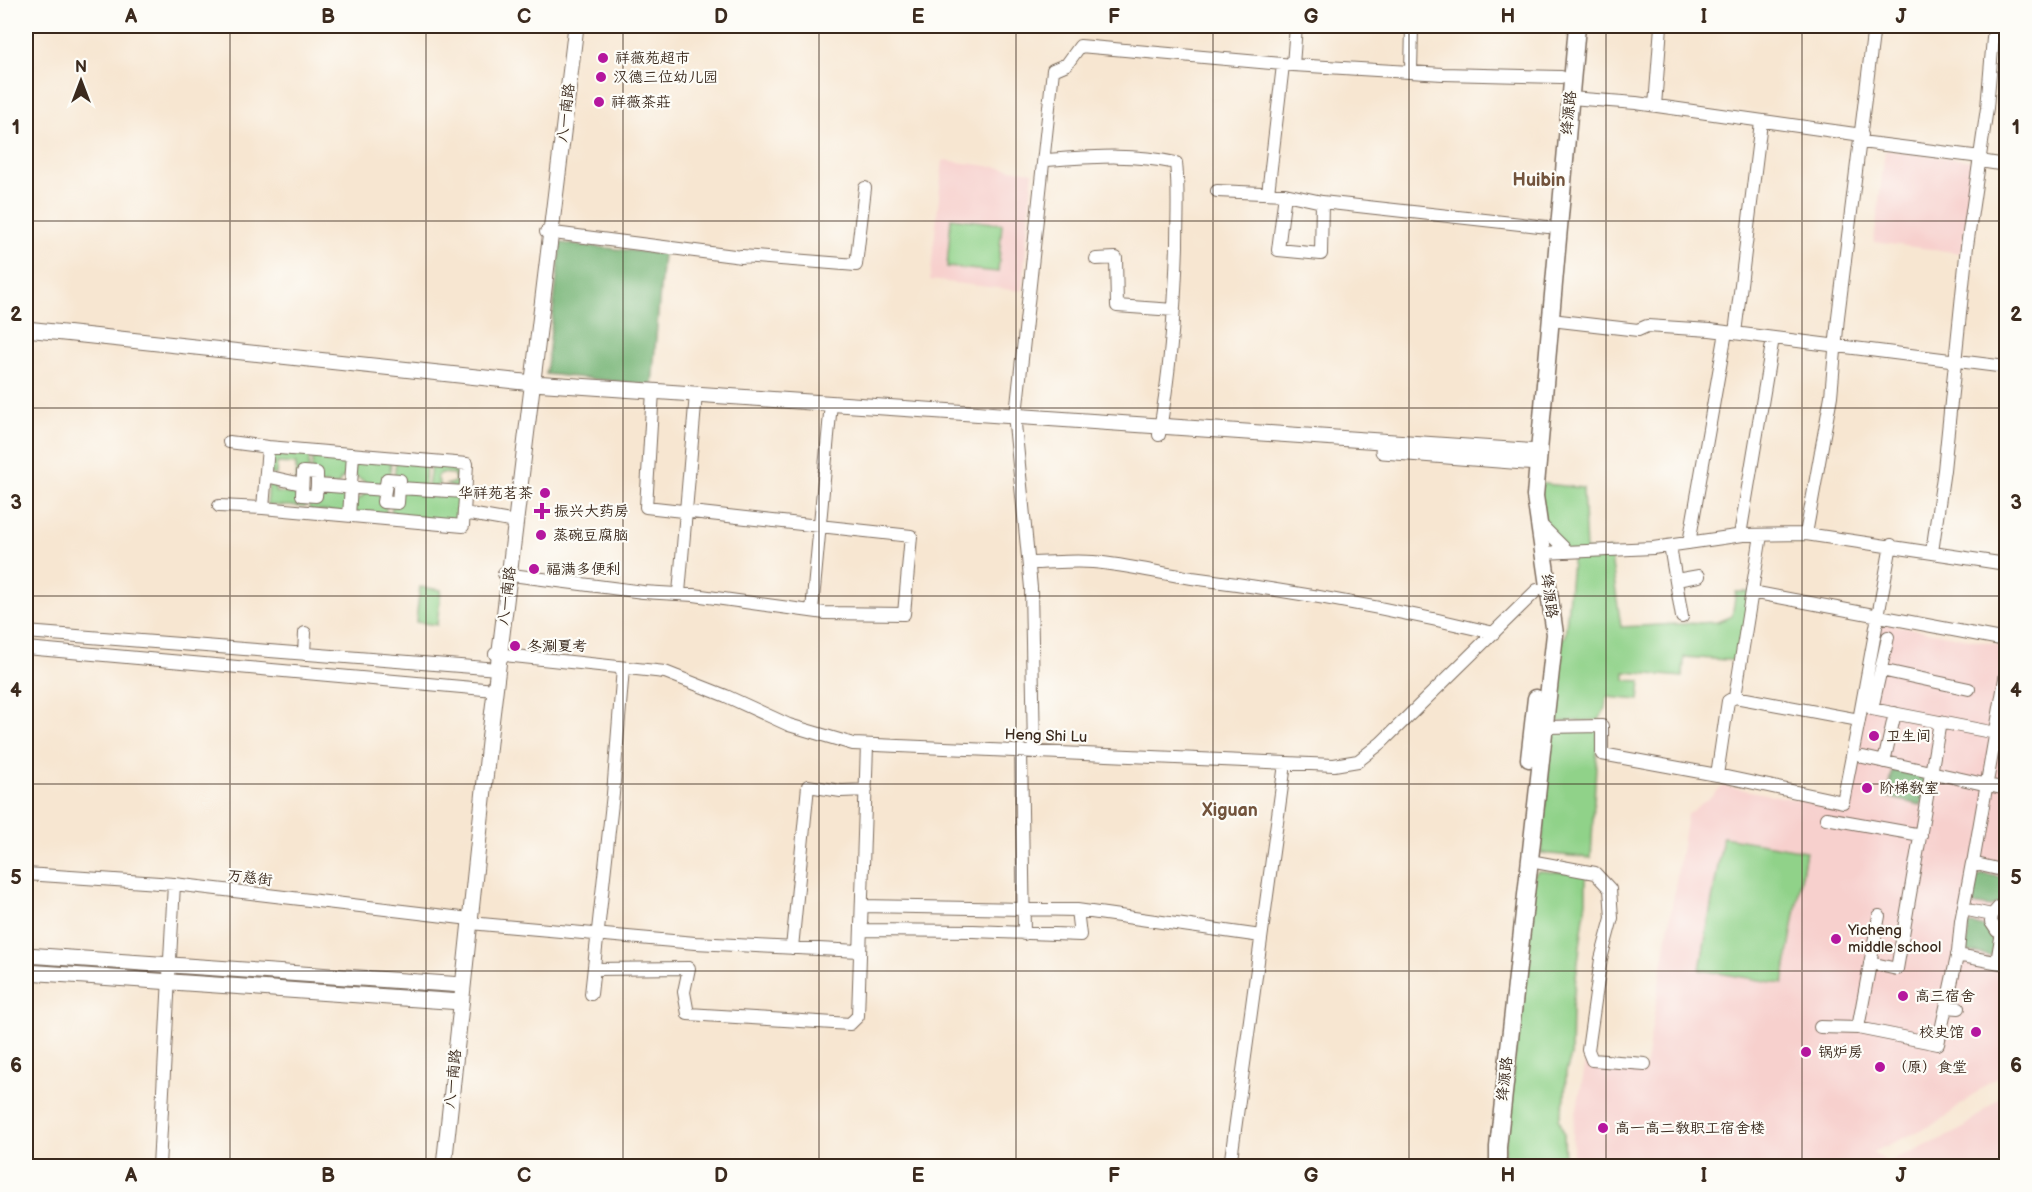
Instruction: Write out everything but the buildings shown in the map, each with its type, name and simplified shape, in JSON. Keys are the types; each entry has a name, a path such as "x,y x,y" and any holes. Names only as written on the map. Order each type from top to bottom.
{"highway":[{"name":"绛源路","path":"1498,1167 1498,1147 1555,634 1535,496 1533,457 1548,226 1565,26"},
{"name":"绛源路","path":"1487,1167 1486,1147 1543,634 1523,496 1533,457 1551,320 1577,26"}],"main road":[{"name":"八一南路","path":"549,233 571,26"},
{"name":"八一南路","path":"441,1167 493,689 576,26"},
{"path":"26,329 530,386"},
{"path":"26,336 530,386 1533,457"},
{"path":"26,954 461,984"},
{"path":"26,972 459,1002"}],"street":[{"path":"1268,193 1296,26"},
{"path":"1411,72 1412,26"},
{"path":"1655,106 1661,26"},
{"path":"1806,534 1831,396 1835,345 1874,26"},
{"path":"1932,552 1944,470 1966,246 1981,159 1994,26"},
{"path":"1024,934 1022,909 1032,634 1029,564 1015,420 1053,70 1067,64 1080,46 1288,65 1561,77"},
{"path":"1570,98 1655,106 1761,122 2007,165"},
{"path":"1689,543 1730,333 1761,122"},
{"path":"1045,160 1103,156 1148,157 1176,163 1179,190 1174,310 1160,430"},
{"path":"549,233 742,257 856,265 865,188"},
{"path":"1217,191 1285,194 1322,202 1548,226"},
{"path":"1285,194 1278,250 1321,255 1322,202"},
{"path":"1096,259 1116,258 1117,306 1174,310"},
{"path":"1551,320 1638,330 1647,326 1730,333 2007,367"},
{"path":"1740,535 1773,338"},
{"path":"507,574 643,592 679,593 812,611 904,614 911,536 646,507 653,394"},
{"path":"679,593 696,398"},
{"path":"812,611 830,407"},
{"path":"219,506 463,526 467,464 229,442"},
{"path":"263,508 268,447"},
{"path":"310,473 311,451"},
{"path":"348,516 353,454"},
{"path":"389,519 390,503 398,503 392,486 393,458"},
{"path":"266,476 305,489 316,496 317,473 303,472 305,489 306,512"},
{"path":"317,485 351,488 392,486 465,492"},
{"path":"464,510 464,513 513,521"},
{"path":"1539,523 1568,552"},
{"path":"1735,697 1761,534"},
{"path":"1543,553 1653,548 1740,535 1806,534 2007,564"},
{"path":"1545,727 1602,726 1602,754 1844,802 1891,545"},
{"path":"1670,546 1682,617"},
{"path":"1029,564 1091,562 1147,569 1413,614 1494,633"},
{"path":"1676,580 1699,576"},
{"name":"Heng Shi Lu","path":"26,632 304,654 623,668 664,672 726,696 789,725 853,744 1334,765 1358,761 1381,743 1537,590"},
{"path":"1752,592 2007,640"},
{"path":"304,654 305,633"},
{"path":"1888,637 1872,709 1996,733"},
{"path":"26,648 493,689"},
{"path":"591,994 613,794 623,668"},
{"path":"1881,670 1969,689"},
{"path":"1820,1027 1858,1028 1938,1044 1957,955 1963,909 2007,673"},
{"path":"1717,775 1728,701 1735,697 1859,720"},
{"path":"1884,762 1895,713"},
{"path":"1870,963 1897,969 1940,722"},
{"path":"594,969 689,968 684,992 688,1014 850,1024 858,1016 867,745"},
{"path":"1863,757 2007,789"},
{"path":"1230,1167 1285,764"},
{"path":"792,948 807,786 841,791 866,790"},
{"path":"1826,818 1921,835"},
{"path":"1530,861 1595,873 1610,889 1612,918 1601,959 1588,1050 1592,1060 1646,1064"},
{"path":"1973,863 2007,871"},
{"name":"万慈街","path":"26,874 174,884 598,936 695,944 860,951"},
{"path":"159,1167 174,884"},
{"path":"862,906 1077,910 1261,936"},
{"path":"1957,955 2002,963 2004,932 1997,931 1991,922 1992,915 1999,907 2006,906"},
{"path":"1963,909 1992,915"},
{"path":"861,930 1080,935 1077,910"},
{"path":"1858,1028 1879,916"},
{"path":"1946,1006 1959,1008"}],"shaded area":[{"path":"1885,150 1974,161 1962,253 1874,242"},
{"path":"943,160 1033,172 1022,291 930,280"},
{"name":"Yicheng middle school","path":"1878,622 2006,646 2006,1072 1939,1122 1873,1152 1887,1162 1957,1132 2006,1093 2006,1166 1573,1166 1573,1128 1586,1062 1645,1069 1687,815 1724,786 1846,809"}],"green space":[{"path":"951,218 1002,224 998,272 947,267"},
{"path":"561,243 663,254 652,385 546,374"},
{"path":"272,450 309,453 309,471 296,481 296,464 277,463 276,475 270,474"},
{"path":"313,453 351,456 350,473 341,479 338,485 319,484 312,471"},
{"path":"354,456 391,459 390,477 384,488 365,487 364,481 354,475"},
{"path":"396,460 426,463 425,487 402,485 394,478"},
{"path":"431,464 462,465 461,490 446,485 455,482 453,474 441,473 437,477 440,485 428,488"},
{"path":"269,480 275,480 275,492 294,494 295,485 306,498 305,507 267,505"},
{"path":"1536,483 1583,488 1586,550 1610,550 1621,627 1717,622 1732,616 1736,592 1752,592 1741,661 1684,657 1683,677 1625,672 1625,680 1641,681 1639,700 1607,697 1599,720 1555,722 1561,638 1565,637 1573,552 1543,553"},
{"path":"318,487 337,489 340,496 346,500 346,513 309,510 309,498"},
{"path":"401,491 460,494 457,523 391,517 392,505"},
{"path":"365,492 382,492 386,517 351,513 352,502 362,497"},
{"path":"420,587 441,590 437,625 416,622"},
{"path":"1598,729 1591,858 1541,853 1552,732"},
{"path":"1893,769 1927,777 1921,805 1887,797"},
{"path":"1723,837 1806,851 1783,984 1700,970"},
{"path":"1538,871 1586,874 1586,901 1572,1008 1571,1056 1566,1072 1565,1098 1559,1119 1564,1134 1565,1166 1503,1166 1534,875"},
{"path":"1984,874 2006,878 2003,901 1990,907 1972,904 1977,877"},
{"path":"1969,924 1982,927 1994,938 1994,950 1991,956 1966,951"}],"place":[{"name":"祥薇苑超市","path":"603,58"},
{"name":"汉德三位幼儿园","path":"601,77"},
{"name":"祥薇茶莊","path":"599,102"},
{"name":"华祥苑茗茶","path":"545,493"},
{"name":"振兴大药房","path":"542,511"},
{"name":"蒸碗豆腐脑","path":"541,535"},
{"name":"福满多便利","path":"534,569"},
{"name":"冬涮夏考","path":"515,646"},
{"name":"卫生间","path":"1874,736"},
{"name":"阶梯教室","path":"1867,788"},
{"name":"Yicheng middle school","path":"1836,939"},
{"name":"高三宿舍","path":"1903,996"},
{"name":"校史馆","path":"1976,1032"},
{"name":"锅炉房","path":"1806,1052"},
{"name":"（原）食堂","path":"1880,1067"},
{"name":"高一高二教职工宿舍楼","path":"1603,1128"}],"district":[{"name":"Huibin","path":"1539,180"},
{"name":"Xiguan","path":"1230,810"}]}
